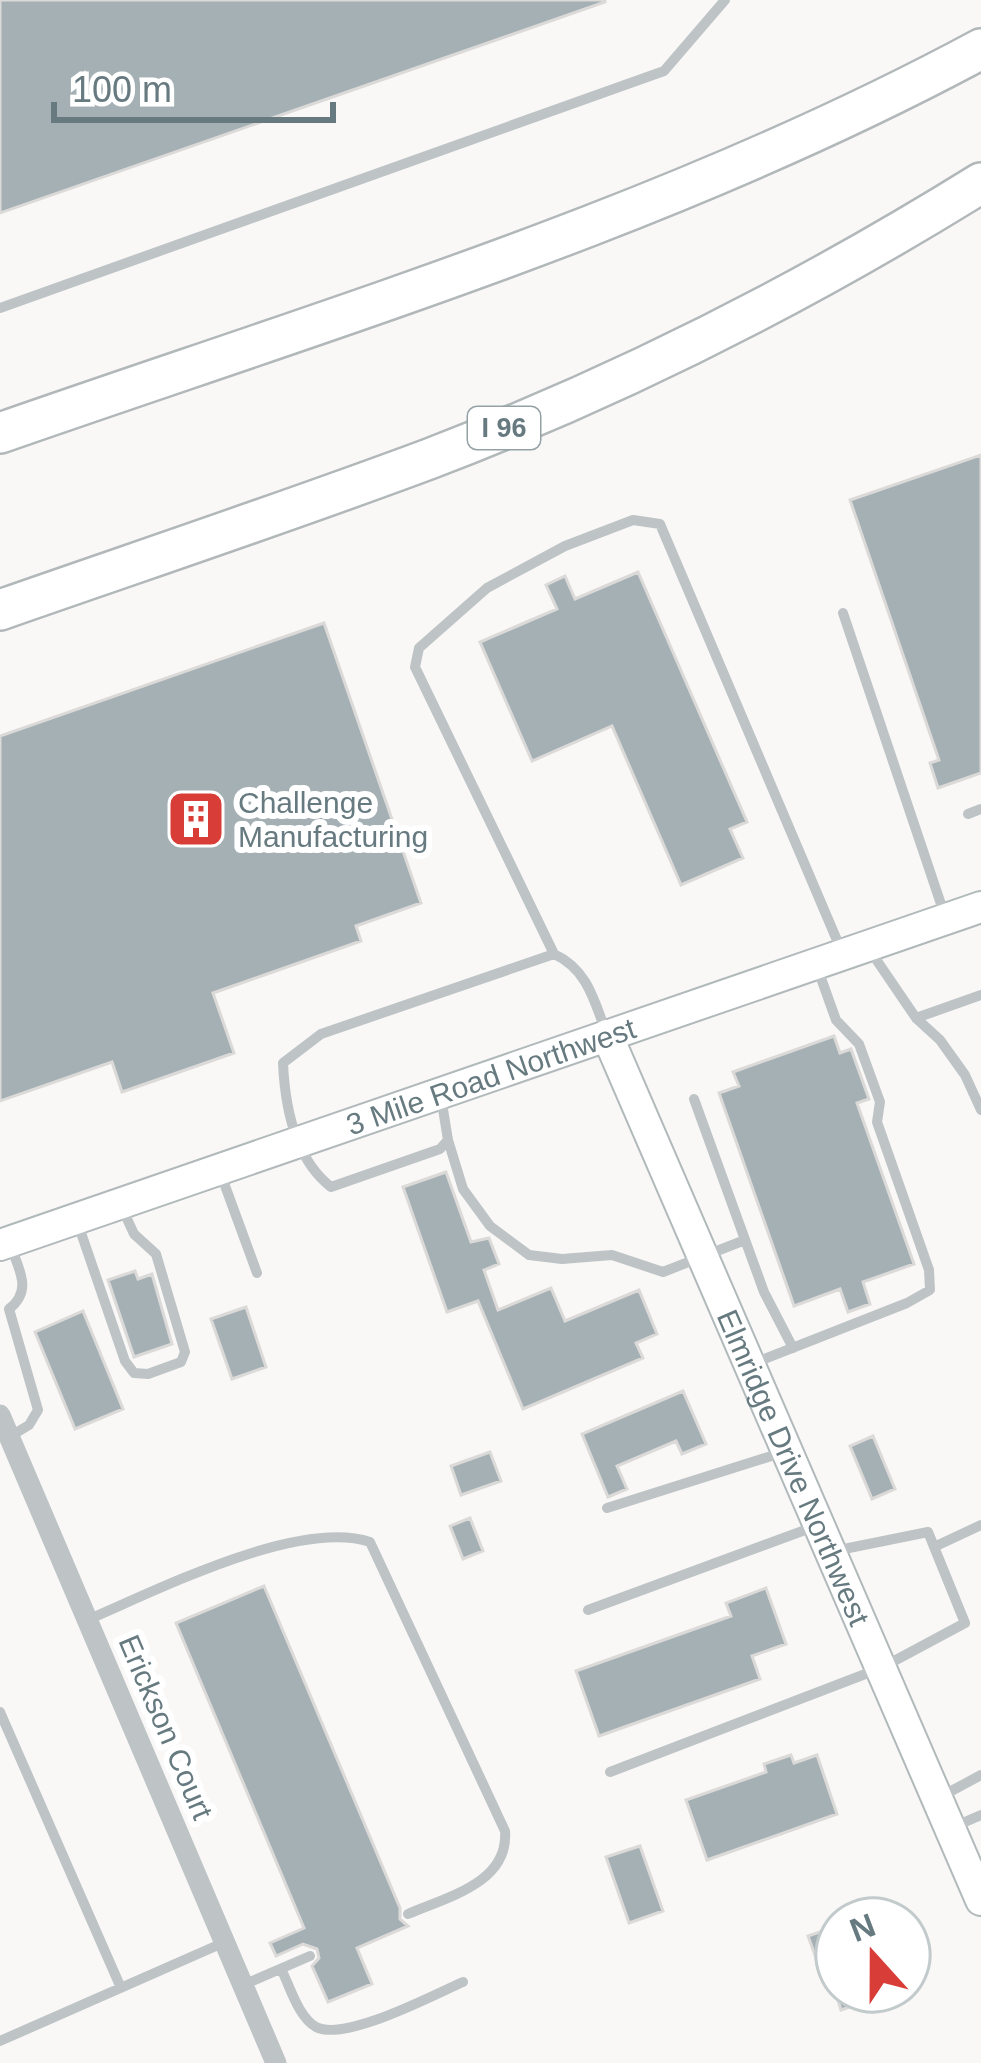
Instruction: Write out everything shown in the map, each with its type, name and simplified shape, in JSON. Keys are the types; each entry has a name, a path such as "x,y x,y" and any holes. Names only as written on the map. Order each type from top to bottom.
{"highway":[{"path":"0,433 620,216 749,164 981,49"},
{"name":"I 96","path":"0,610 429,458 566,402 794,290 981,183"}],"main road":[{"name":"3 Mile Road Northwest","path":"5,1243 981,907"},
{"name":"Elmridge Drive Northwest","path":"608,1035 981,1900"}],"street":[{"name":"Erickson Court","path":"0,1415 276,2063"}],"lane":[{"path":"0,308 664,71 725,0"},
{"path":"608,1035 586,979 568,960 554,954 415,667 418,648 487,588 565,546 633,520 659,524 842,955 940,1040 965,1075 981,1110"},
{"path":"843,613 946,919"},
{"path":"448,1140 440,1149 331,1187 317,1176 298,1142 284,1095 283,1063 321,1034 554,954"},
{"path":"750,1364 908,1303 930,1290 929,1270 877,1122 880,1102 859,1043 836,1019 842,955"},
{"path":"916,1018 981,995"},
{"path":"441,1093 448,1140 463,1189 490,1226 529,1256 612,1256 663,1272 745,1240"},
{"path":"694,1099 764,1292 793,1348"},
{"path":"219,1169 257,1274"},
{"path":"76,1218 124,1361 134,1373 148,1374 181,1362 185,1352 156,1254 134,1234 120,1203"},
{"path":"5,1243 25,1288 22,1299 9,1309 38,1410 29,1425 9,1437"},
{"path":"607,1508 787,1451"},
{"path":"934,1546 981,1526"},
{"path":"588,1610 825,1538 928,1532 965,1623 881,1668 610,1772"},
{"path":"87,1619 278,1546 350,1535 370,1542 505,1831 500,1862 486,1877 408,1914"},
{"path":"0,1712 121,1988"},
{"path":"937,1798 981,1775"},
{"path":"950,1828 981,1815"},
{"path":"0,2041 225,1942"},
{"path":"243,1985 310,1956"},
{"path":"281,1969 304,2015 327,2030 355,2027 463,1982"}],"building":[{"path":"0,0 605,0 605,2 0,213"},
{"path":"981,455 981,773 938,788 930,763 939,760 850,500"},
{"path":"638,572 747,822 730,829 743,858 681,885 612,726 532,761 480,642 557,609 546,585 565,576 575,599"},
{"name":"Challenge Manufacturing","path":"324,623 421,903 356,926 361,941 213,993 234,1053 122,1092 112,1062 0,1101 0,736"},
{"path":"834,1036 840,1053 851,1049 869,1099 857,1103 914,1264 863,1282 870,1304 848,1312 840,1289 794,1306 719,1093 739,1086 733,1072"},
{"path":"446,1172 471,1242 489,1238 499,1264 484,1270 498,1310 551,1288 565,1321 639,1290 657,1334 636,1343 643,1358 523,1409 478,1301 447,1312 403,1187"},
{"path":"135,1271 138,1279 152,1274 172,1344 134,1357 108,1280"},
{"path":"246,1307 266,1367 232,1379 211,1319"},
{"path":"83,1311 123,1409 75,1429 35,1332"},
{"path":"683,1391 706,1444 682,1454 676,1441 617,1466 627,1489 608,1497 582,1434"},
{"path":"873,1436 895,1489 872,1499 850,1446"},
{"path":"490,1452 501,1481 461,1495 451,1466"},
{"path":"470,1518 483,1551 463,1559 450,1526"},
{"path":"264,1586 400,1908 400,1919 408,1926 357,1948 372,1984 328,2002 312,1966 319,1958 317,1949 303,1944 276,1956 270,1943 304,1928 176,1623"},
{"path":"766,1588 786,1644 752,1656 760,1679 599,1736 576,1671 731,1616 726,1603"},
{"path":"791,1755 794,1763 817,1755 837,1814 707,1860 686,1800 766,1772 764,1764"},
{"path":"640,1846 663,1911 629,1923 606,1857"}],"place":[{"name":"Challenge Manufacturing","path":"196,819"}]}
